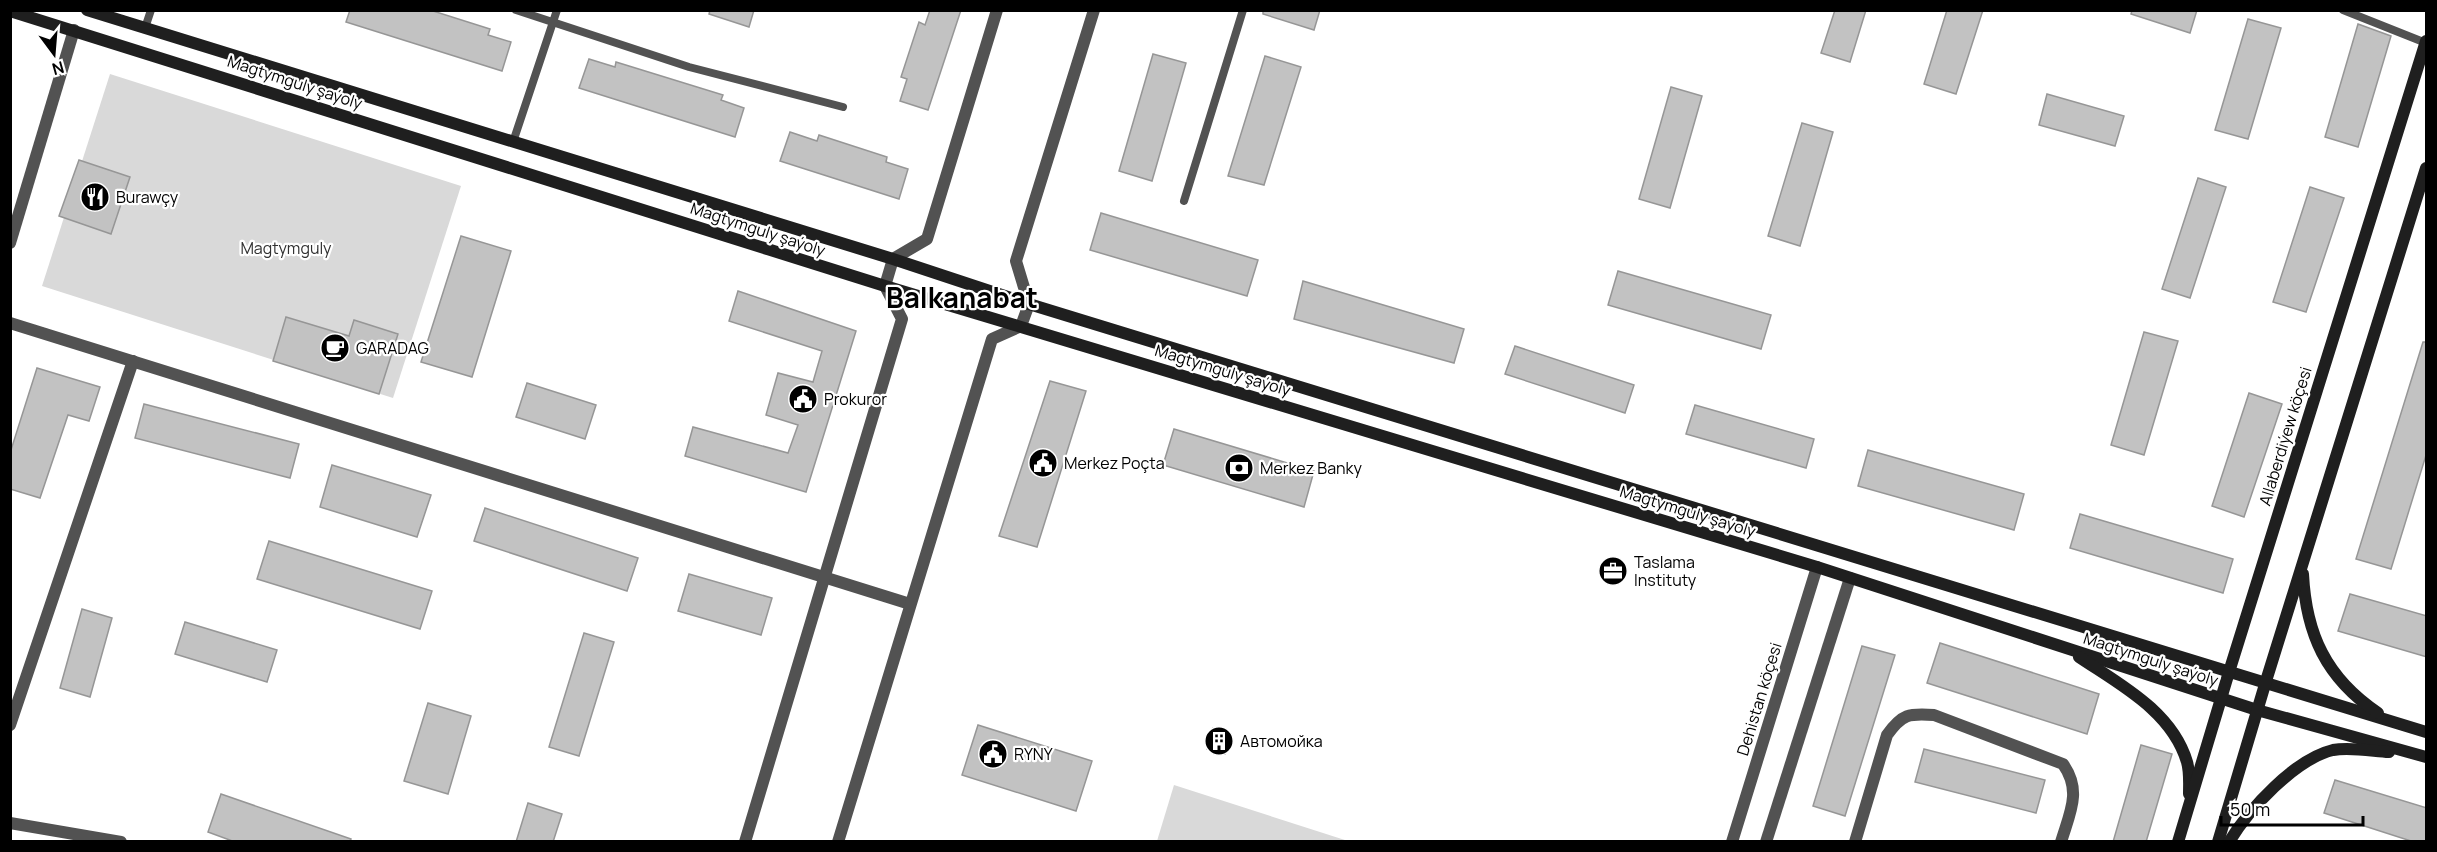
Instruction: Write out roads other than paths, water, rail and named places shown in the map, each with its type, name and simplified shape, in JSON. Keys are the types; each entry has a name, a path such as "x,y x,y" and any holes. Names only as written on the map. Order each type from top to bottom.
{"street":[{"name":"Magtymguly şaýoly","path":"87,10 893,259 1029,304 2427,732"},
{"path":"745,842 902,319 885,286 893,259 927,239 998,10"},
{"path":"838,842 992,339 1021,326 1029,304 1016,261 1094,10"},
{"name":"Magtymguly şaýoly","path":"10,11 885,286 1817,567 2257,710 2427,757"},
{"path":"10,243 74,30"},
{"name":"Allaberdiýew köçesi","path":"2178,842 2426,42"},
{"path":"2218,842 2302,564 2427,168"},
{"path":"10,323 910,604"},
{"path":"10,725 133,361"},
{"path":"2302,564 2305,605 2325,660 2366,705 2389,720"},
{"name":"Dehistan köçesi","path":"1732,842 1817,567"},
{"path":"1766,842 1850,578"},
{"path":"2045,642 2078,657 2157,712 2178,742 2188,762 2188,808"},
{"path":"1855,842 1887,735 1896,723 1911,713 1934,715 2063,764 2071,775 2074,790 2061,842"},
{"path":"2229,842 2264,796 2304,763 2333,750 2412,753"},
{"path":"10,823 122,842"}],"lane":[{"path":"145,28 151,10"},
{"path":"516,10 689,67 843,107"},
{"path":"513,142 557,10"},
{"path":"1184,201 1243,10"},
{"path":"2343,10 2426,42"}],"place":[{"name":"Burawçy","path":"95,197"},
{"name":"GARADAG","path":"335,348"},
{"name":"Prokuror","path":"803,399"},
{"name":"Merkez Poçta","path":"1043,463"},
{"name":"Merkez Banky","path":"1239,468"},
{"name":"Taslama Instituty","path":"1613,571"},
{"name":"Автомойка","path":"1219,741"},
{"name":"RYNY","path":"993,754"}],"district":[{"name":"Balkanabat","path":"962,298"}],"park label":[{"name":"Magtymguly","path":"286,248"}]}
